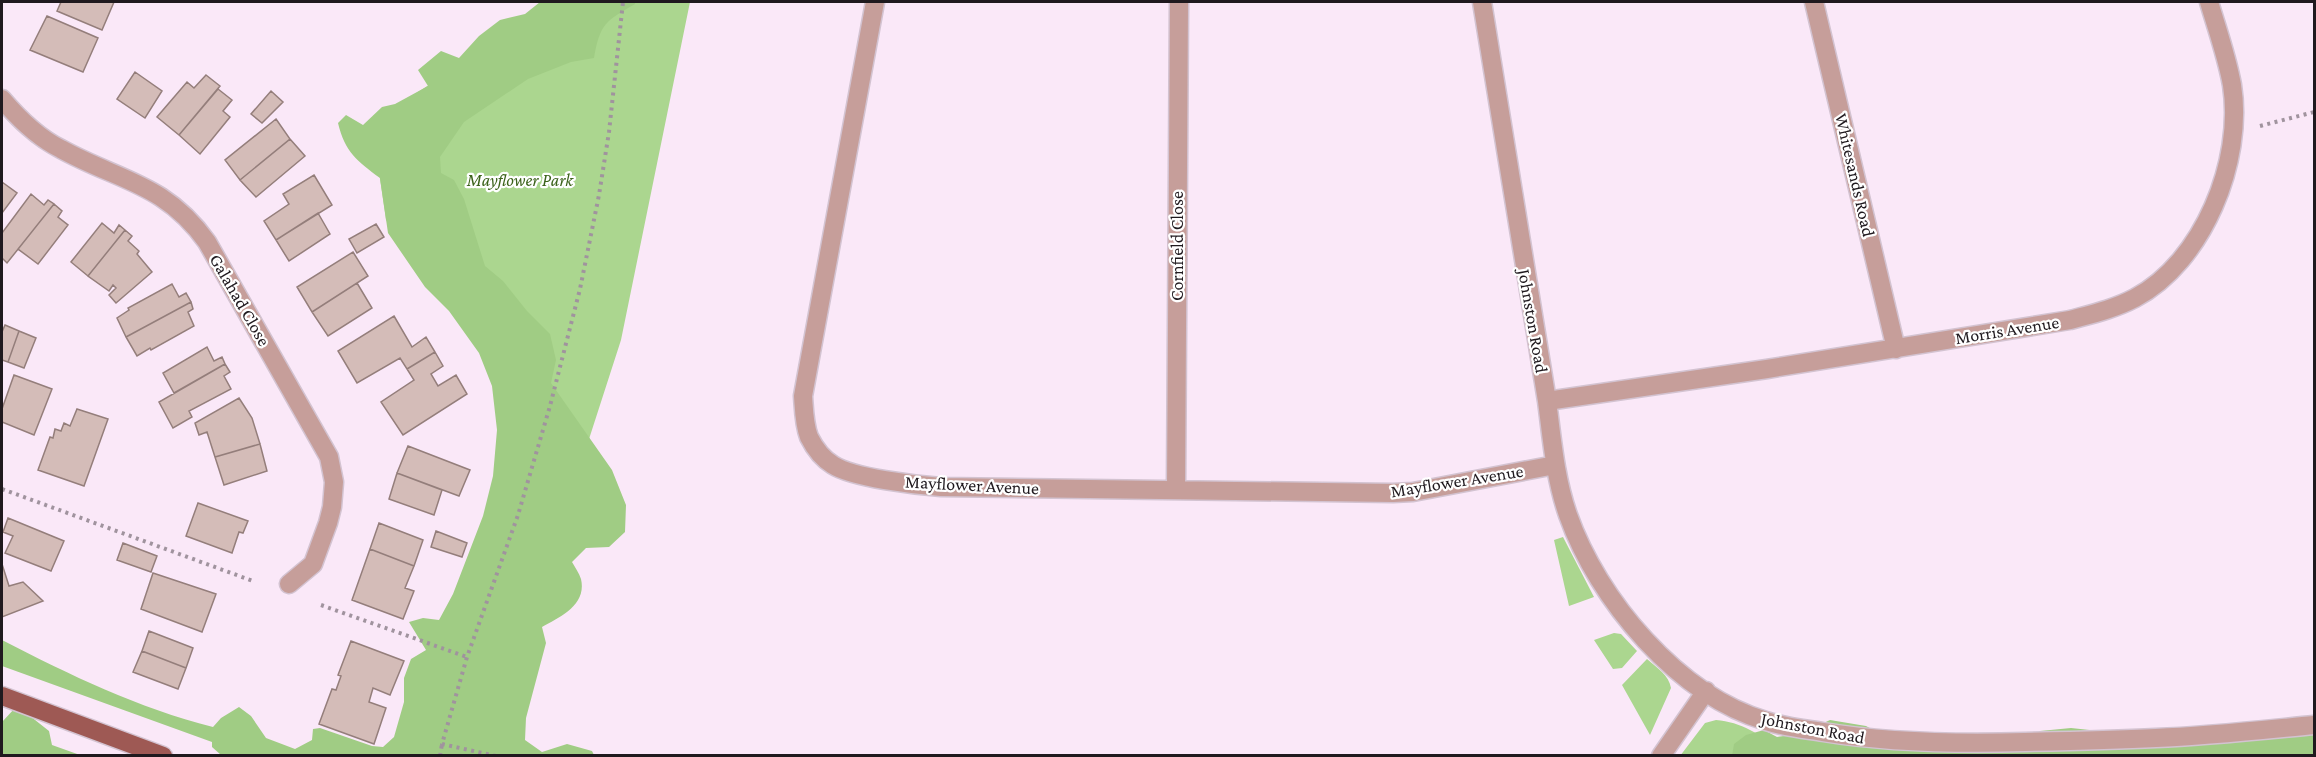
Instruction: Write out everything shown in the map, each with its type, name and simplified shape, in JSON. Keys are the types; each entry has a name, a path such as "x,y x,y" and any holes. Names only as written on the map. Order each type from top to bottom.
{"main road":[{"path":"2,696 163,756"}],"street":[{"name":"Mayflower Avenue","path":"875,2 803,396 809,436 820,453 833,466 854,473 909,484 976,488 1413,492 1555,465"},
{"name":"Cornfield Close","path":"1176,490 1179,2"},
{"name":"Johnston Road","path":"1482,2 1547,401 1555,465 1562,495 1578,542 1624,615 1651,646 1680,672 1734,709 1766,721 1865,739 1917,743 2158,738 2314,725"},
{"name":"Whitesands Road","path":"1814,2 1896,349"},
{"name":"Morris Avenue","path":"1547,401 1896,349 2070,320 2105,311 2135,298 2163,278 2183,257 2199,235 2214,207 2223,178 2231,146 2234,116 2232,86 2209,2"},
{"name":"Galahad Close","path":"2,99 30,129 59,149 161,195 195,225 207,242 329,457 334,482 328,523 313,564 289,584"},
{"path":"1661,756 1706,691"}],"path":[{"path":"440,756 467,657 518,515 550,406 580,289 609,132 622,2"},
{"path":"2251,128 2314,112"},
{"path":"2,489 253,581"},
{"path":"321,604 467,657"},
{"path":"442,744 496,756"}],"green space":[{"path":"540,2 635,2 635,4 606,24 599,37 594,58 571,62 528,79 464,122 440,157 441,173 454,180 464,199 485,266 503,281 527,311 550,334 556,360 551,383 612,470 626,505 625,532 609,547 586,548 572,562 581,579 580,596 570,609 542,627 546,643 526,718 525,740 542,752 567,744 592,751 594,755 221,755 212,747 212,742 2,666 2,640 105,690 213,727 221,718 239,707 251,716 266,738 295,749 312,740 313,729 320,728 372,746 383,747 394,737 404,702 404,678 411,659 426,650 409,622 423,618 439,620 453,594 483,516 493,476 497,430 492,386 479,353 449,311 425,287 388,233 380,178 348,149 338,123 346,115 363,125 382,107 395,104 428,86 418,70 441,51 459,58 479,36 500,20 525,14"},
{"name":"Mayflower Park","path":"557,2 690,2 621,340 487,755 502,476 498,376 386,220 374,138 401,103"},
{"path":"1563,537 1594,597 1569,606 1554,540"},
{"path":"1614,633 1621,634 1637,651 1622,668 1613,669 1594,640"},
{"path":"1647,659 1665,675 1671,688 1650,735 1622,685"},
{"path":"15,708 49,731 52,745 80,755 2,756 2,722"},
{"path":"1716,720 1745,728 1762,737 1787,756 1680,756 1705,723"},
{"path":"1830,720 1866,726 1886,737 2033,738 2040,731 2071,728 2158,733 2181,727 2198,731 2234,723 2314,722 2314,755 1732,756 1734,744 1746,735 1764,730 1777,737 1800,734"}],"building":[{"path":"61,2 114,2 102,30 57,11"},
{"path":"47,16 98,38 83,72 30,50"},
{"path":"135,72 162,91 145,118 117,99"},
{"path":"206,75 220,86 179,135 157,117 187,82 194,88"},
{"path":"218,89 232,100 223,111 230,117 200,154 179,135"},
{"path":"271,91 283,102 262,123 251,114"},
{"path":"276,119 290,139 240,180 225,160"},
{"path":"290,139 305,156 256,197 240,180"},
{"path":"314,175 332,205 276,240 264,221 289,204 283,194"},
{"path":"2,182 17,193 2,213"},
{"path":"31,194 44,205 48,200 54,204 7,263 2,258 2,233"},
{"path":"54,204 62,211 58,217 68,225 38,264 18,249"},
{"path":"318,213 330,234 289,261 276,240"},
{"path":"102,223 114,233 119,225 125,230 88,276 71,262"},
{"path":"376,224 384,237 357,253 349,239"},
{"path":"125,230 132,236 128,241 139,251 137,254 152,272 116,303 109,295 116,288 113,285 109,291 88,276"},
{"path":"353,252 368,276 312,312 297,287"},
{"path":"357,283 372,308 328,336 312,312"},
{"path":"172,284 179,297 186,293 191,302 126,337 117,318 129,310 128,308"},
{"path":"191,302 193,309 188,312 194,326 137,356 126,337"},
{"path":"394,316 412,347 426,337 435,352 407,369 400,358 357,383 338,351"},
{"path":"5,325 19,331 8,362 2,360 2,332"},
{"path":"19,331 36,338 24,368 8,362"},
{"path":"207,347 214,361 222,357 225,364 174,393 163,373"},
{"path":"435,352 443,366 431,374 438,386 456,375 467,394 403,435 381,402 414,380 407,369"},
{"path":"225,364 230,372 224,376 231,389 189,411 192,417 173,428 159,402"},
{"path":"14,375 52,389 34,435 2,422 2,409"},
{"path":"239,398 252,418 260,444 215,457 207,432 199,435 195,423"},
{"path":"77,409 108,419 84,486 38,470 55,429 61,431 64,423 70,426"},
{"path":"260,444 267,471 224,485 215,457"},
{"path":"408,446 470,470 459,496 397,473"},
{"path":"397,473 442,490 434,515 389,499"},
{"path":"198,503 248,521 243,533 239,532 232,553 186,536"},
{"path":"8,518 64,541 51,571 5,553 13,536 3,532"},
{"path":"379,523 423,540 414,566 370,549"},
{"path":"436,531 467,543 462,557 431,547"},
{"path":"123,543 157,556 151,572 117,560"},
{"path":"370,549 414,566 405,588 414,591 403,619 352,600"},
{"path":"2,564 9,586 23,582 43,601 2,617"},
{"path":"153,573 216,594 202,632 141,609"},
{"path":"149,631 193,648 186,668 142,651"},
{"path":"351,641 404,661 390,695 373,688 369,702 386,708 374,744 319,724 332,689 336,690 341,676 338,675"},
{"path":"142,651 186,668 178,689 133,672"}]}
